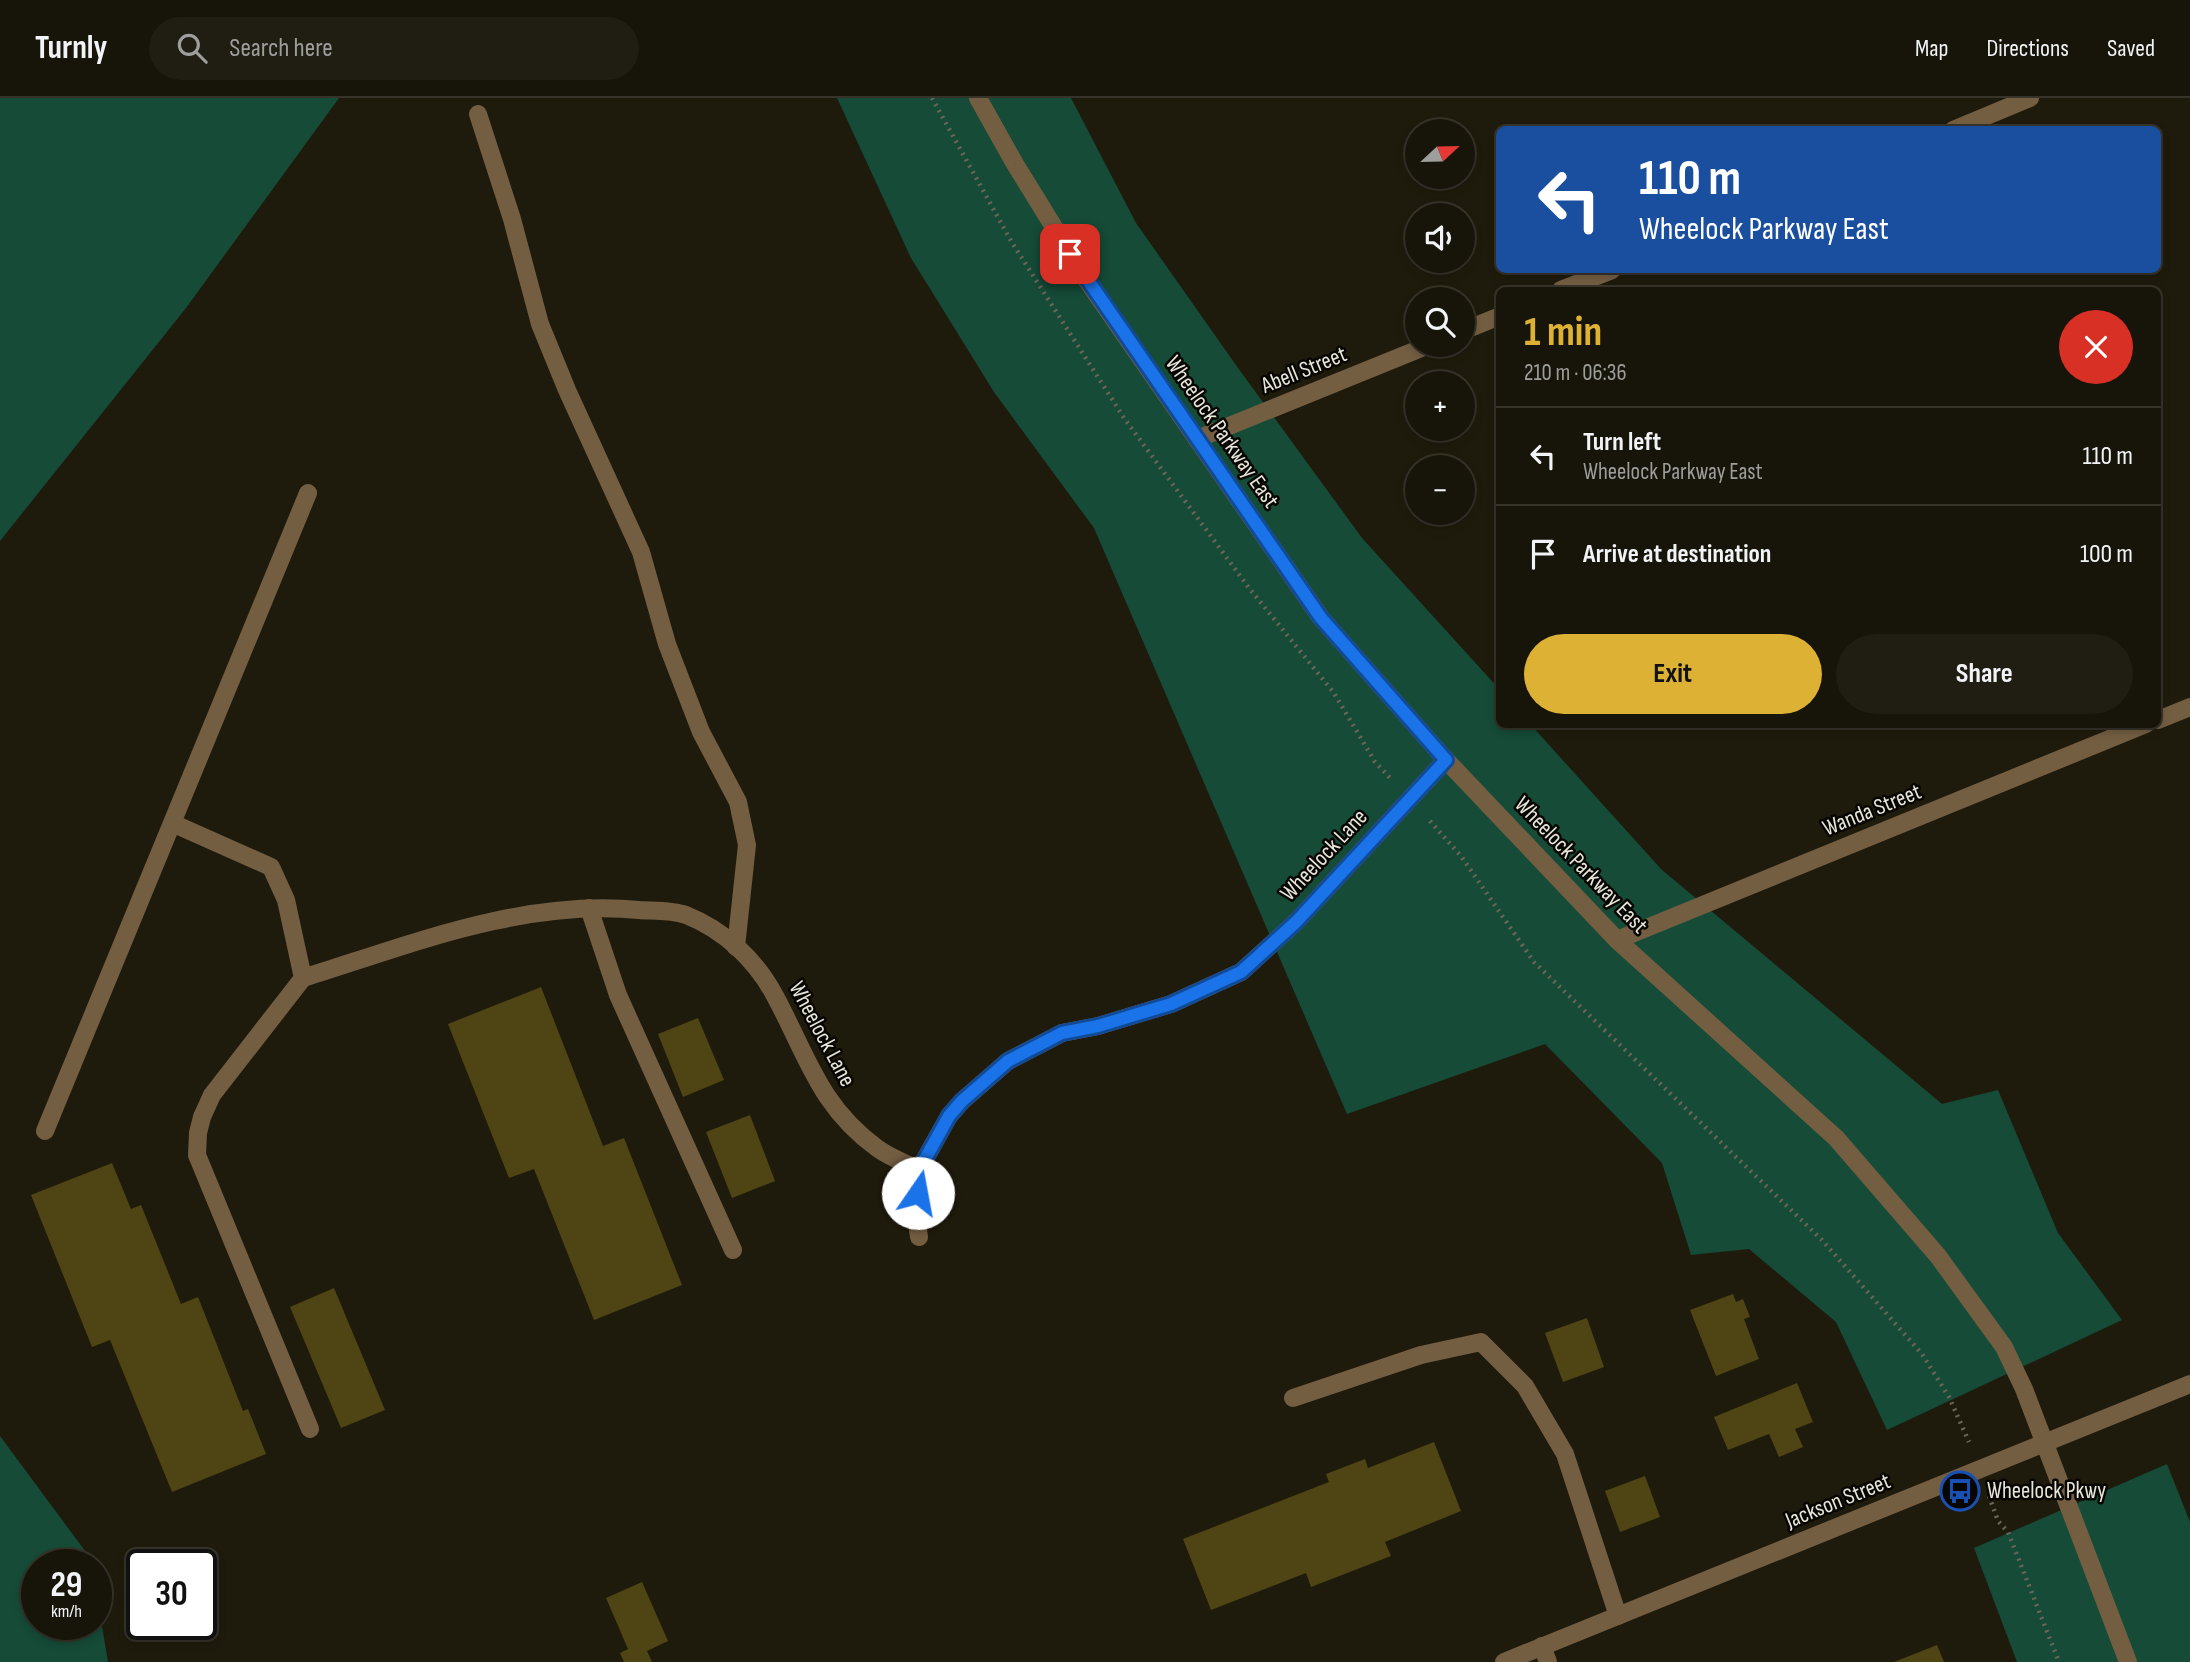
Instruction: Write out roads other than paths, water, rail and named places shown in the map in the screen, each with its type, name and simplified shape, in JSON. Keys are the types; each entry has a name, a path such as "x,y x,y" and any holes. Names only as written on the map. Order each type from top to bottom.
{"street":[{"name":"Wheelock Parkway East","path":"978,98 1084,276 1321,618 1446,760 1617,940 1836,1138 1938,1256 2004,1347 2024,1389 2128,1662"},
{"path":"1963,126 2030,98"},
{"path":"478,114 512,219 540,324 641,552 667,644 701,732 738,802 747,845 736,947"},
{"path":"1569,287 1604,273"},
{"path":"1475,326 1496,318"},
{"name":"Abell Street","path":"1197,439 1405,355"},
{"path":"44,1131 308,493"},
{"path":"2161,719 2190,706"},
{"name":"Wanda Street","path":"1617,940 2136,728"},
{"name":"Wheelock Lane","path":"303,978 495,919 546,910 607,907 683,914 712,927 748,956 774,994 817,1084 843,1120 878,1150 919,1170 949,1116 962,1101 1008,1061 1062,1033 1098,1026 1171,1004 1241,972 1296,922 1446,760"},
{"path":"172,822 271,867 286,900 303,978 212,1094 202,1117 197,1154 310,1429"},
{"path":"589,908 618,995 733,1250"},
{"path":"919,1170 916,1216 919,1237"},
{"path":"1293,1398 1421,1355 1481,1342 1525,1386 1565,1454 1618,1616"},
{"name":"Jackson Street","path":"1504,1662 1545,1654 1618,1616 2190,1384"}],"place":[{"name":"Wheelock Pkwy","path":"1960,1491"}]}
